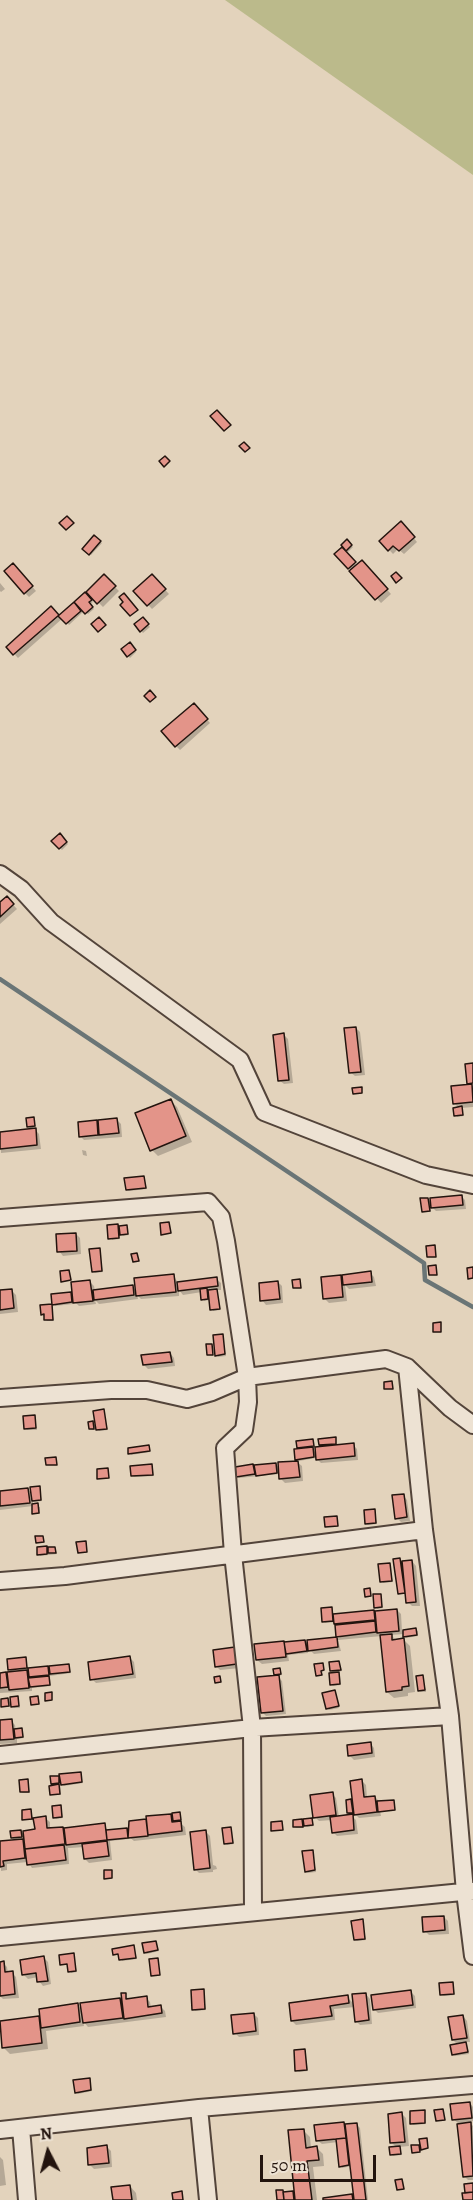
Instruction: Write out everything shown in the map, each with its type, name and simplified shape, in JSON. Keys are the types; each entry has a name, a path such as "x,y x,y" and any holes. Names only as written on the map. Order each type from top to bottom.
{"street":[{"path":"0,874 21,889 51,922 240,1060 264,1112 426,1174 473,1185"},
{"path":"0,1218 208,1202 221,1217 247,1377 248,1402 244,1430 225,1448 233,1554 252,1728 253,1911"},
{"path":"0,1398 111,1390 147,1390 187,1399 212,1392 247,1377 386,1359 407,1367 450,1408 473,1425"},
{"path":"407,1367 424,1530 450,1716 469,1891 473,1956"},
{"path":"0,1581 65,1576 424,1530"},
{"path":"0,1755 252,1728 450,1716"},
{"path":"0,1937 469,1891"},
{"path":"0,2130 199,2108 473,2085"},
{"path":"199,2108 208,2200"},
{"path":"21,2128 27,2200"}],"shaded area":[{"path":"225,0 473,0 473,175"}],"building":[{"path":"217,410 231,425 224,431 210,416"},
{"path":"244,442 250,448 245,452 239,446"},
{"path":"165,456 170,461 164,467 159,461"},
{"path":"67,516 74,523 66,530 59,523"},
{"path":"401,521 415,537 399,551 393,546 388,551 379,541"},
{"path":"94,535 101,541 89,555 82,549"},
{"path":"347,539 352,545 346,551 341,545"},
{"path":"342,547 356,562 348,569 334,554"},
{"path":"362,560 388,589 375,600 349,571"},
{"path":"13,563 33,586 24,594 4,571"},
{"path":"396,572 402,578 396,583 391,576"},
{"path":"104,574 116,586 97,604 86,592"},
{"path":"152,574 166,589 147,606 133,591"},
{"path":"85,592 92,600 89,602 93,607 85,614 74,602"},
{"path":"124,593 138,610 130,616 120,605 123,602 119,597"},
{"path":"74,602 81,611 66,624 58,616"},
{"path":"51,606 59,615 13,655 6,647"},
{"path":"99,617 106,625 98,632 91,624"},
{"path":"143,617 149,624 140,632 134,624"},
{"path":"130,642 136,650 127,657 121,649"},
{"path":"150,690 156,697 150,702 144,696"},
{"path":"194,703 208,719 175,747 161,731"},
{"path":"60,833 67,842 59,849 51,841"},
{"path":"7,896 14,904 0,917 0,902"},
{"path":"356,1027 361,1072 349,1073 344,1028"},
{"path":"284,1033 289,1080 278,1081 273,1035"},
{"path":"473,1063 473,1083 467,1084 465,1064"},
{"path":"472,1084 473,1102 453,1104 451,1086"},
{"path":"362,1087 362,1093 353,1094 352,1088"},
{"path":"171,1099 186,1136 150,1151 135,1113"},
{"path":"462,1106 463,1115 454,1116 453,1108"},
{"path":"34,1117 35,1126 27,1127 26,1118"},
{"path":"117,1118 119,1133 99,1135 98,1120"},
{"path":"97,1120 98,1135 79,1137 78,1122"},
{"path":"36,1128 37,1145 0,1149 0,1132"},
{"path":"144,1176 146,1188 126,1190 124,1178"},
{"path":"462,1195 463,1205 431,1208 430,1198"},
{"path":"420,1198 428,1198 430,1211 422,1212"},
{"path":"169,1222 171,1233 161,1235 160,1223"},
{"path":"118,1224 119,1238 108,1239 107,1225"},
{"path":"127,1225 128,1234 120,1235 119,1226"},
{"path":"76,1233 77,1251 57,1252 56,1234"},
{"path":"435,1245 436,1257 427,1257 426,1246"},
{"path":"100,1248 102,1271 92,1272 89,1249"},
{"path":"137,1253 139,1261 133,1262 131,1254"},
{"path":"436,1265 437,1275 429,1275 428,1266"},
{"path":"473,1267 473,1278 468,1279 467,1268"},
{"path":"69,1270 71,1280 61,1282 60,1271"},
{"path":"371,1271 372,1282 343,1285 342,1275"},
{"path":"174,1274 176,1292 136,1296 134,1278"},
{"path":"341,1275 343,1297 323,1299 321,1277"},
{"path":"217,1277 218,1286 178,1291 177,1282"},
{"path":"300,1279 301,1288 293,1288 292,1280"},
{"path":"90,1280 93,1301 73,1303 71,1282"},
{"path":"278,1281 280,1299 260,1301 259,1283"},
{"path":"133,1285 134,1295 94,1300 93,1290"},
{"path":"207,1288 208,1299 201,1300 200,1289"},
{"path":"12,1289 14,1308 0,1310 0,1290"},
{"path":"217,1289 220,1309 210,1310 208,1290"},
{"path":"71,1292 72,1302 52,1305 51,1294"},
{"path":"52,1304 53,1320 44,1320 40,1305"},
{"path":"441,1322 441,1332 433,1332 433,1323"},
{"path":"223,1334 225,1354 215,1356 213,1335"},
{"path":"206,1344 212,1344 213,1355 207,1355"},
{"path":"170,1352 172,1362 143,1365 141,1355"},
{"path":"392,1381 393,1389 384,1389 384,1382"},
{"path":"104,1409 107,1429 96,1430 93,1411"},
{"path":"35,1415 36,1428 24,1429 23,1416"},
{"path":"93,1421 94,1429 89,1429 88,1422"},
{"path":"336,1437 336,1444 319,1445 318,1439"},
{"path":"313,1439 314,1446 297,1448 296,1441"},
{"path":"354,1443 355,1456 316,1460 315,1447"},
{"path":"149,1445 150,1451 128,1454 128,1448"},
{"path":"313,1447 314,1457 295,1460 294,1449"},
{"path":"56,1457 57,1465 46,1465 45,1458"},
{"path":"298,1461 300,1477 279,1479 278,1462"},
{"path":"276,1463 277,1473 256,1476 254,1465"},
{"path":"152,1464 153,1475 131,1476 130,1466"},
{"path":"253,1464 255,1474 236,1477 235,1467"},
{"path":"108,1468 109,1478 97,1479 97,1469"},
{"path":"40,1486 41,1500 32,1501 30,1487"},
{"path":"28,1488 30,1503 0,1506 0,1491"},
{"path":"404,1494 407,1517 395,1519 392,1495"},
{"path":"38,1503 39,1513 32,1514 32,1504"},
{"path":"375,1509 376,1523 365,1524 364,1510"},
{"path":"337,1516 338,1526 325,1527 324,1517"},
{"path":"35,1536 43,1536 44,1542 36,1543"},
{"path":"86,1541 87,1552 78,1553 76,1542"},
{"path":"47,1546 47,1554 37,1555 37,1547"},
{"path":"48,1547 55,1547 56,1553 48,1553"},
{"path":"400,1558 405,1593 398,1594 393,1559"},
{"path":"412,1560 416,1602 406,1603 402,1561"},
{"path":"390,1563 392,1581 380,1582 378,1564"},
{"path":"370,1588 371,1596 365,1597 364,1589"},
{"path":"373,1594 381,1594 382,1607 374,1608"},
{"path":"332,1607 333,1621 322,1622 321,1608"},
{"path":"397,1609 399,1631 377,1633 375,1611"},
{"path":"374,1610 375,1620 334,1624 333,1614"},
{"path":"375,1621 376,1632 336,1637 335,1625"},
{"path":"416,1628 417,1635 403,1637 403,1630"},
{"path":"392,1634 392,1640 404,1638 409,1686 402,1687 402,1690 386,1692 380,1635"},
{"path":"337,1637 338,1647 308,1651 307,1640"},
{"path":"305,1640 307,1651 286,1654 284,1642"},
{"path":"284,1641 286,1657 256,1660 254,1644"},
{"path":"235,1647 237,1664 215,1667 213,1650"},
{"path":"130,1656 133,1674 90,1680 88,1662"},
{"path":"26,1657 27,1668 8,1670 7,1659"},
{"path":"339,1661 341,1670 330,1671 329,1662"},
{"path":"323,1663 322,1675 316,1676 314,1664"},
{"path":"69,1664 70,1672 50,1674 49,1666"},
{"path":"48,1666 49,1675 29,1677 28,1668"},
{"path":"280,1668 281,1674 274,1675 273,1669"},
{"path":"27,1670 29,1688 9,1690 7,1672"},
{"path":"6,1672 8,1687 0,1688 0,1673"},
{"path":"339,1672 340,1684 330,1685 329,1673"},
{"path":"279,1675 283,1711 261,1713 257,1677"},
{"path":"423,1675 425,1690 418,1691 416,1676"},
{"path":"49,1676 50,1685 30,1687 28,1678"},
{"path":"220,1676 221,1682 215,1683 214,1677"},
{"path":"335,1690 339,1706 326,1709 322,1693"},
{"path":"52,1692 52,1700 45,1701 45,1693"},
{"path":"18,1696 19,1706 11,1707 10,1697"},
{"path":"38,1696 39,1704 31,1705 30,1697"},
{"path":"8,1698 9,1706 1,1707 1,1699"},
{"path":"12,1719 14,1739 0,1740 0,1720"},
{"path":"22,1728 23,1737 15,1738 14,1729"},
{"path":"371,1742 372,1753 348,1756 347,1745"},
{"path":"81,1772 82,1782 61,1785 59,1774"},
{"path":"50,1776 59,1776 59,1783 51,1784"},
{"path":"28,1779 29,1792 20,1792 19,1780"},
{"path":"362,1779 364,1797 375,1796 377,1812 354,1815 350,1781"},
{"path":"59,1784 60,1794 50,1795 49,1786"},
{"path":"333,1792 336,1815 313,1818 310,1795"},
{"path":"351,1799 353,1813 347,1813 346,1800"},
{"path":"394,1800 395,1810 378,1812 377,1801"},
{"path":"61,1805 62,1817 53,1818 52,1806"},
{"path":"31,1809 32,1819 22,1820 22,1810"},
{"path":"180,1812 181,1820 173,1821 172,1813"},
{"path":"171,1814 172,1822 181,1821 182,1831 148,1835 146,1816"},
{"path":"353,1814 354,1830 332,1833 330,1817"},
{"path":"46,1816 47,1828 63,1827 65,1844 25,1849 23,1831 35,1829 33,1818"},
{"path":"312,1818 313,1825 304,1826 303,1819"},
{"path":"146,1819 148,1836 128,1838 129,1821"},
{"path":"302,1819 303,1827 293,1827 293,1820"},
{"path":"282,1821 283,1830 271,1831 271,1822"},
{"path":"105,1823 107,1840 66,1845 64,1828"},
{"path":"231,1827 233,1843 224,1844 222,1828"},
{"path":"127,1828 128,1838 107,1840 106,1830"},
{"path":"21,1830 22,1837 11,1838 10,1831"},
{"path":"206,1830 210,1868 194,1870 190,1832"},
{"path":"23,1839 25,1858 3,1861 4,1866 0,1867 0,1841"},
{"path":"107,1841 109,1856 84,1859 82,1844"},
{"path":"64,1845 66,1860 27,1865 25,1849"},
{"path":"313,1850 315,1870 305,1872 302,1851"},
{"path":"104,1870 112,1870 112,1878 104,1879"},
{"path":"444,1916 445,1930 423,1932 422,1917"},
{"path":"363,1919 365,1939 354,1940 351,1921"},
{"path":"156,1941 158,1950 144,1953 142,1943"},
{"path":"134,1945 136,1958 119,1960 118,1954 113,1955 112,1949"},
{"path":"74,1953 76,1971 68,1972 67,1964 60,1965 59,1955"},
{"path":"44,1956 48,1981 37,1982 36,1973 22,1975 20,1960"},
{"path":"158,1958 160,1975 151,1976 149,1959"},
{"path":"4,1961 5,1972 13,1971 15,1994 0,1996 0,1962"},
{"path":"453,1982 454,1994 440,1995 439,1983"},
{"path":"204,1989 205,2009 192,2010 191,1990"},
{"path":"411,1990 413,2005 373,2010 371,1995"},
{"path":"121,1993 126,1993 126,1999 147,1996 148,2007 161,2005 162,2013 124,2019"},
{"path":"366,1993 369,2020 355,2022 352,1994"},
{"path":"348,1995 349,2003 330,2006 332,2016 291,2021 289,2003"},
{"path":"120,1998 123,2018 83,2023 80,2003"},
{"path":"78,2003 80,2022 41,2028 39,2009"},
{"path":"254,2013 256,2031 233,2034 231,2015"},
{"path":"463,2015 467,2038 452,2040 448,2017"},
{"path":"39,2016 42,2043 2,2048 0,2021"},
{"path":"466,2042 468,2052 452,2055 450,2045"},
{"path":"305,2049 307,2070 295,2071 294,2050"},
{"path":"90,2078 91,2090 75,2093 73,2080"},
{"path":"470,2102 472,2118 452,2120 450,2104"},
{"path":"443,2109 445,2120 436,2121 434,2110"},
{"path":"425,2110 425,2123 410,2124 410,2111"},
{"path":"402,2112 405,2142 390,2143 388,2114"},
{"path":"344,2122 346,2138 316,2141 314,2125"},
{"path":"471,2122 473,2176 463,2177 457,2124"},
{"path":"357,2123 366,2200 354,2200 345,2124"},
{"path":"304,2129 306,2148 317,2146 319,2160 307,2161 312,2200 295,2200 288,2130"},
{"path":"346,2138 349,2165 339,2167 336,2139"},
{"path":"427,2138 428,2148 421,2150 419,2139"},
{"path":"107,2145 109,2163 88,2165 87,2148"},
{"path":"411,2145 419,2145 420,2152 412,2153"},
{"path":"400,2146 401,2154 390,2155 389,2147"},
{"path":"402,2179 404,2189 397,2190 395,2180"},
{"path":"473,2183 473,2192 465,2193 464,2184"},
{"path":"130,2185 132,2200 113,2200 111,2187"},
{"path":"276,2190 283,2190 284,2200 277,2200"},
{"path":"182,2191 183,2200 173,2200 172,2193"},
{"path":"293,2191 294,2200 284,2200 283,2192"},
{"path":"473,2192 473,2200 463,2200 462,2193"},
{"path":"352,2194 353,2200 323,2200 323,2198"}],"waterway":[{"path":"0,979 424,1263 425,1280 473,1307"}]}
